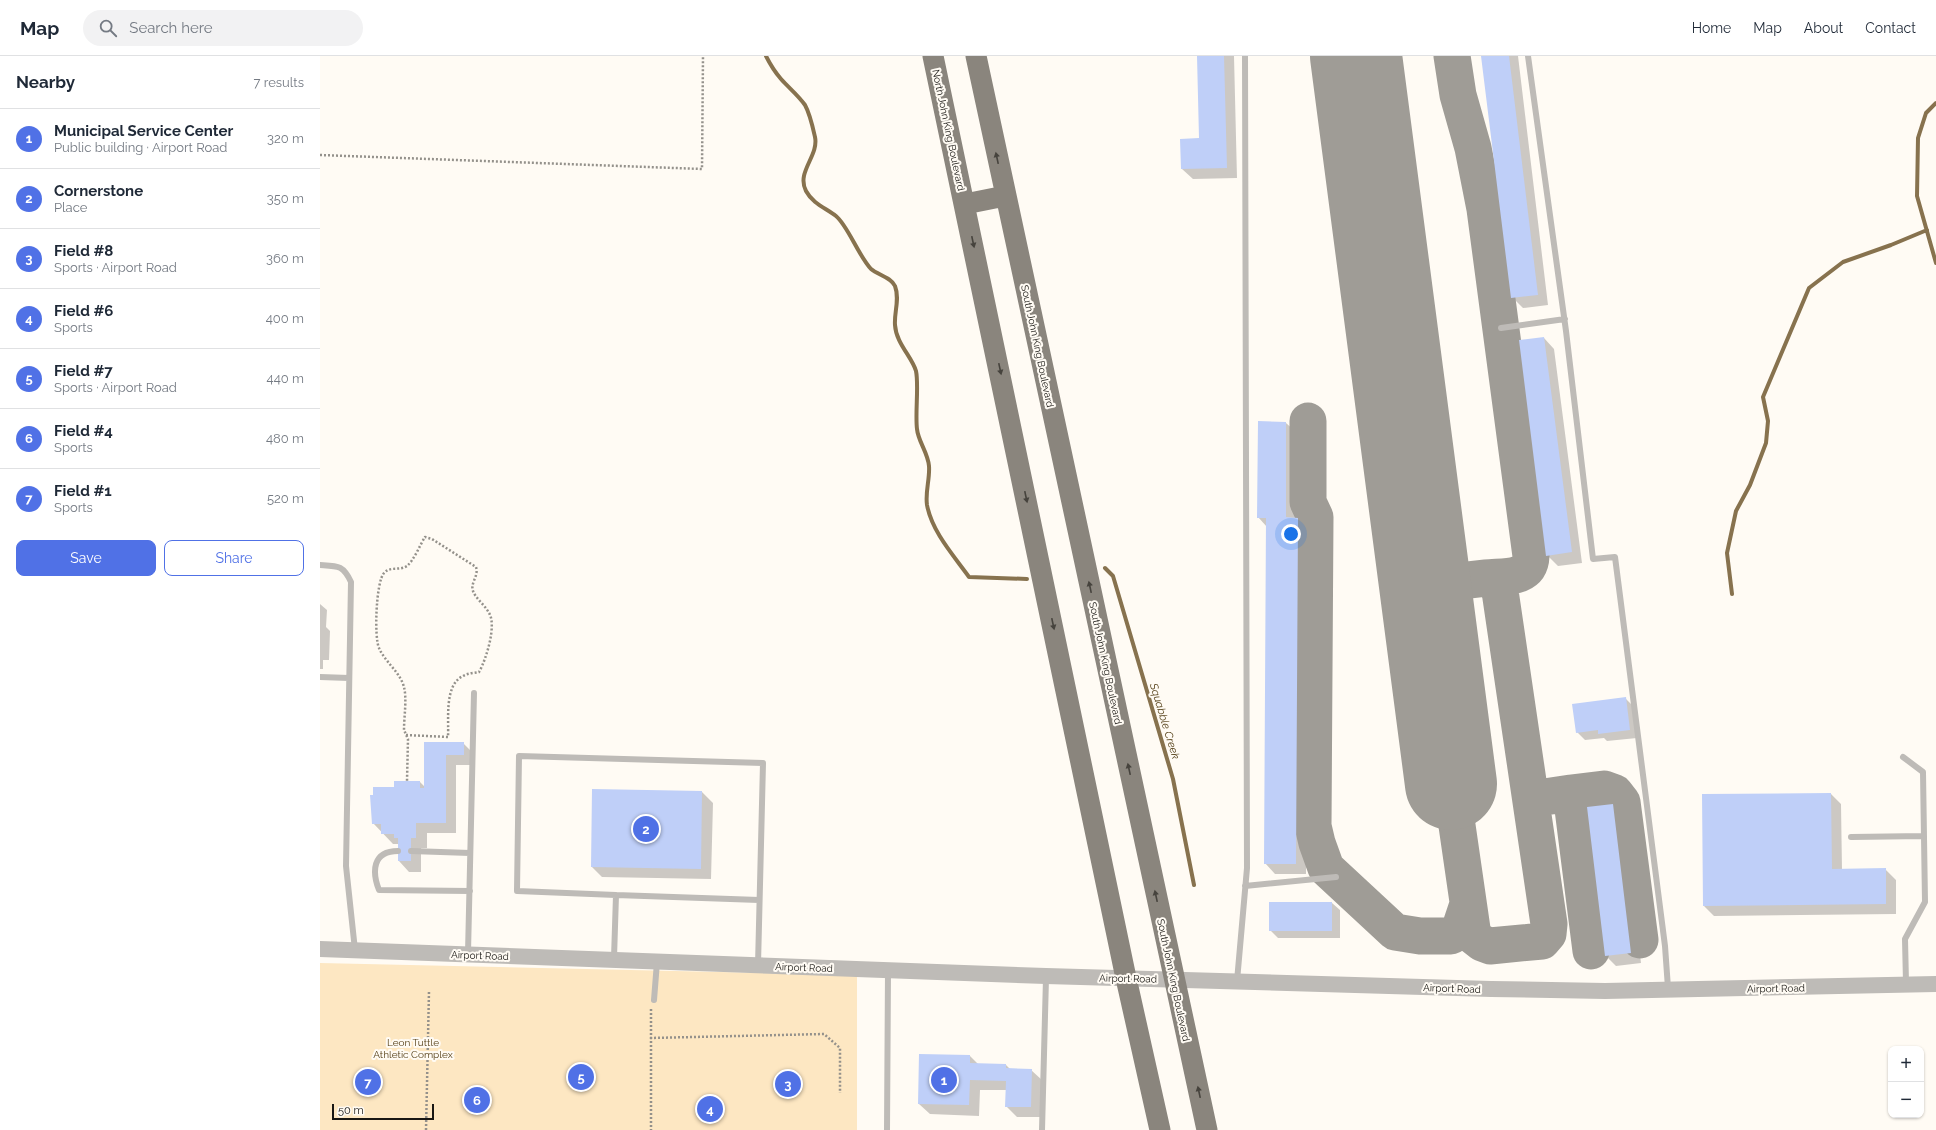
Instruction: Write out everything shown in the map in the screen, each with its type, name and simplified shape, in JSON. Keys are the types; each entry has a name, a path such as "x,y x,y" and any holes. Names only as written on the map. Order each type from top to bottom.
{"main road":[{"name":"North John King Boulevard","path":"933,56 965,204"},
{"path":"976,56 1005,196 965,204 1126,978 1160,1130"},
{"name":"South John King Boulevard","path":"1005,196 1207,1130"}],"street":[{"name":"Airport Road","path":"320,949 1046,976 1490,989 1668,990 1936,984"}],"lane":[{"path":"1237,981 1247,860 1245,56"},
{"path":"1528,56 1565,319 1594,559 1616,557 1665,946 1668,990"},
{"path":"1501,328 1565,319"},
{"path":"320,565 338,566 346,570 351,582 346,866 355,950"},
{"path":"320,677 349,678"},
{"path":"468,955 474,693"},
{"path":"758,965 763,763 519,756 517,891 759,900"},
{"path":"1903,757 1924,772 1925,902 1905,939 1906,985"},
{"path":"1851,837 1924,836"},
{"path":"398,851 382,856 374,866 374,877 379,890 470,891"},
{"path":"411,851 470,853"},
{"path":"1245,886 1336,877"},
{"path":"614,960 616,895"},
{"path":"654,1000 657,962"},
{"path":"887,1130 888,970"},
{"path":"1042,1130 1046,976"}],"path":[{"path":"320,155 702,169 703,56"},
{"path":"406,735 448,737 451,691 456,681 464,676 479,672 483,665 491,634 490,614 473,592 472,588 478,572 476,567 432,539 425,537 407,565 399,569 390,569 384,573 379,586 376,619 378,648 401,680 404,688 404,730 406,735 408,739 407,781"},
{"path":"426,1130 429,991"},
{"path":"651,1007 651,1130"},
{"path":"650,1038 824,1034 840,1048 840,1093"}],"green space":[{"name":"Leon Tuttle Athletic Complex","path":"320,963 857,975 857,1130 320,1130"}],"building":[{"path":"1197,56 1224,56 1227,168 1181,169 1180,139 1199,138"},
{"path":"1481,56 1509,56 1538,295 1511,298"},
{"path":"1544,337 1572,552 1546,556 1519,340"},
{"path":"1258,421 1286,422 1286,517 1298,518 1296,864 1264,864 1266,518 1257,518"},
{"path":"1626,697 1630,730 1598,734 1598,730 1576,733 1572,704"},
{"path":"424,742 464,742 464,755 446,755 446,823 416,823 416,838 411,838 411,861 398,861 398,838 394,838 394,834 381,834 381,824 372,824 370,795 373,795 373,787 394,787 394,781 420,781 420,788 424,788"},
{"path":"592,789 702,791 701,869 591,867"},
{"path":"1831,793 1832,869 1886,868 1886,904 1703,906 1702,794"},
{"path":"1613,804 1631,953 1605,956 1587,807"},
{"path":"1269,902 1332,902 1332,931 1269,931"},
{"path":"919,1054 970,1055 970,1063 1006,1064 1006,1068 1032,1069 1031,1107 1005,1107 1006,1081 970,1080 969,1105 918,1104"}],"waterway":[{"name":"Squabble Creek","path":"766,56 779,76 805,105 811,121 815,144 814,151 804,177 806,191 816,203 836,216 849,233 871,269 891,280 895,286 897,296 895,320 896,332 916,371 917,429 929,466 927,505 934,525 944,543 969,577 1027,579"},
{"path":"1936,103 1926,113 1918,138 1917,196 1936,263"},
{"path":"1732,594 1727,553 1736,511 1750,485 1766,443 1768,421 1763,397 1809,288 1843,262 1891,245 1927,230"},
{"name":"Squabble Creek","path":"1105,568 1113,576 1173,779 1194,885"}],"taxiway":[{"path":"1452,56 1458,95 1473,148 1485,209 1531,556 1530,564 1521,573 1486,578"},
{"path":"1308,421 1308,502 1315,517 1313,826 1317,843 1326,868 1395,932 1420,936 1451,936 1458,932 1468,904"},
{"path":"1425,585 1486,578 1493,581 1500,591 1549,924 1548,934 1542,941 1490,946 1482,943 1473,936 1451,784"},
{"path":"1571,793 1604,789 1615,793 1622,802 1640,940"},
{"path":"1531,799 1571,793 1591,951"}],"runway":[{"path":"1356,56 1451,784"}],"place":[{"name":"Cornerstone","path":"646,829"},
{"name":"Field #7","path":"581,1077"},
{"name":"Municipal Service Center","path":"944,1080"},
{"name":"Field #1","path":"368,1082"},
{"name":"Field #8","path":"788,1084"},
{"name":"Field #4","path":"477,1100"},
{"name":"Field #6","path":"710,1109"}]}
